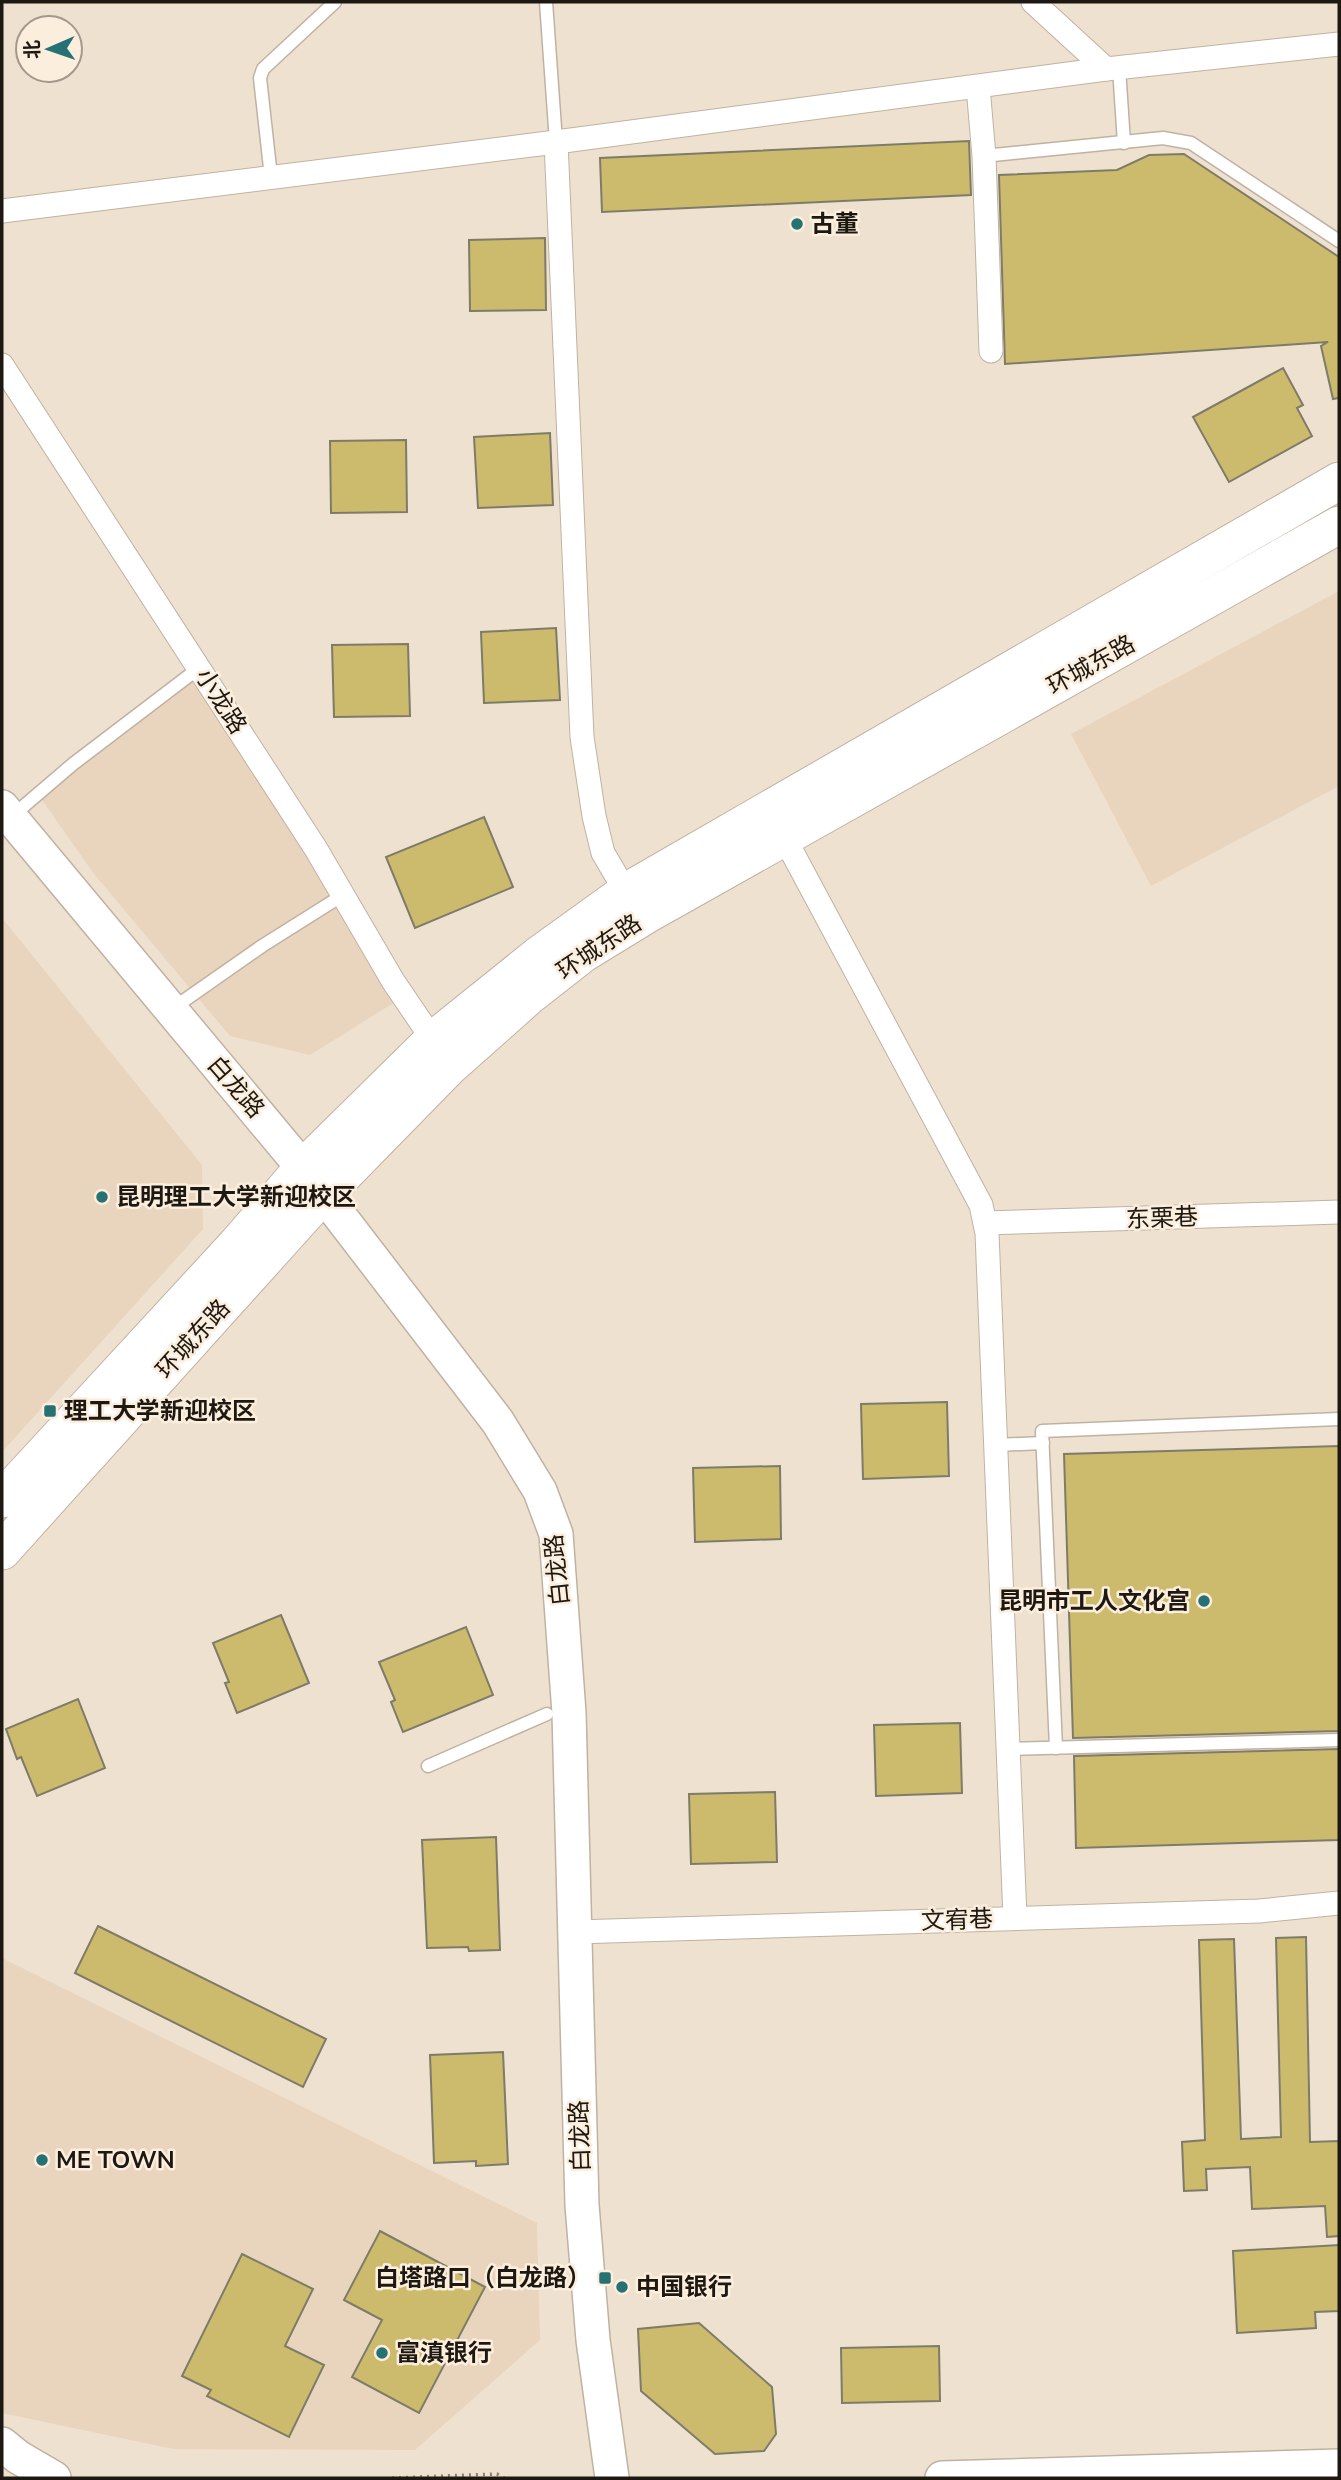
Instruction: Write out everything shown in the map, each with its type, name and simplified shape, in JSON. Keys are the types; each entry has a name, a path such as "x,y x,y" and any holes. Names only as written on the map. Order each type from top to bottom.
{"main road":[{"name":"环城东路","path":"2,1551 433,1040 540,954 626,892 1339,481"},
{"name":"环城东路","path":"2,1499 237,1244 306,1189 584,953 646,915 1339,525"},
{"name":"白龙路","path":"5,821 170,1010 306,1189 481,1434 521,1501 535,1539 547,1714 561,2206 571,2343 590,2478"},
{"name":"白龙路","path":"5,821 498,1422 540,1491 556,1534 569,1713 582,2205 593,2340 612,2478"},
{"path":"2,2444 54,2478"},
{"path":"942,2478 1339,2466"}],"street":[{"path":"1033,2 1113,68"},
{"path":"2,211 556,142 1113,68 1339,44"},
{"path":"978,87 984,156 991,351"},
{"path":"556,142 583,737 594,816 603,853 626,892"},
{"name":"小龙路","path":"2,365 316,849 393,981 433,1040"},
{"path":"784,837 981,1205 985,1223 1015,1918"},
{"name":"东栗巷","path":"985,1223 1339,1212"},
{"name":"文宥巷","path":"575,1932 1259,1911 1339,1903"}],"lane":[{"path":"271,177 260,78 263,69 335,2"},
{"path":"546,2 556,142"},
{"path":"1113,68 1124,143"},
{"path":"984,156 1163,138 1191,143 1339,241"},
{"path":"5,821 73,764 199,668"},
{"path":"170,1010 251,953 343,895"},
{"path":"1056,1748 1042,1431 1339,1419"},
{"path":"996,1445 1043,1443"},
{"path":"428,1766 547,1714"},
{"path":"1008,1749 1339,1740"}],"path":[{"path":"393,2478 497,2474 504,2478"}],"shaded area":[{"path":"1339,591 1339,786 1151,886 1071,734"},
{"path":"193,668 400,999 310,1055 230,1036 94,874 35,790"},
{"name":"昆明理工大学新迎校区","path":"2,918 202,1165 203,1229 2,1452"},
{"path":"2,1958 537,2223 540,2340 415,2450 173,2449 2,2413"}],"building":[{"path":"969,141 971,195 602,212 600,158"},
{"path":"1184,154 1339,257 1339,398 1333,399 1321,346 1328,342 1005,364 999,175 1117,170 1149,155"},
{"path":"545,238 546,310 470,311 469,240"},
{"path":"1283,368 1303,405 1297,408 1312,436 1229,482 1193,417"},
{"path":"550,433 553,505 478,508 474,437"},
{"path":"406,440 407,512 331,513 330,441"},
{"path":"556,628 560,700 484,703 481,632"},
{"path":"408,644 410,716 334,717 332,645"},
{"path":"484,817 513,887 415,928 386,857"},
{"path":"947,1402 949,1476 863,1479 861,1404"},
{"name":"昆明市工人文化宫","path":"1339,1446 1339,1731 1073,1738 1064,1454"},
{"path":"780,1466 781,1539 695,1542 693,1468"},
{"path":"281,1615 309,1683 237,1713 225,1683 229,1682 213,1643"},
{"path":"466,1627 493,1695 403,1732 391,1702 395,1700 379,1662"},
{"path":"78,1699 105,1768 37,1796 21,1757 17,1759 6,1729"},
{"path":"960,1723 962,1793 876,1796 874,1725"},
{"path":"1339,1749 1339,1840 1076,1848 1074,1756"},
{"path":"775,1792 777,1862 691,1864 689,1794"},
{"path":"496,1837 500,1950 469,1951 468,1947 427,1948 422,1840"},
{"path":"98,1926 326,2039 303,2087 75,1973"},
{"path":"1306,1937 1310,2142 1339,2141 1339,2236 1327,2237 1325,2206 1252,2209 1250,2167 1206,2169 1207,2190 1184,2191 1182,2142 1205,2140 1199,1940 1234,1939 1241,2139 1281,2137 1276,1938"},
{"path":"503,2052 508,2164 476,2166 476,2161 434,2163 430,2055"},
{"path":"380,2231 485,2287 419,2413 352,2377 382,2320 344,2300"},
{"path":"1339,2245 1339,2311 1315,2312 1316,2328 1237,2333 1233,2251"},
{"path":"242,2254 313,2289 285,2346 324,2365 289,2437 207,2396 211,2390 182,2376"},
{"path":"699,2323 772,2387 776,2434 764,2451 715,2454 641,2391 638,2329"},
{"path":"939,2346 940,2401 842,2403 841,2348"}],"place":[{"name":"古董","path":"797,224"},
{"name":"昆明理工大学新迎校区","path":"102,1197"},
{"name":"理工大学新迎校区","path":"50,1411"},
{"name":"昆明市工人文化宫","path":"1204,1601"},
{"name":"ME TOWN","path":"42,2160"},
{"name":"白塔路口（白龙路）","path":"605,2278"},
{"name":"中国银行","path":"622,2287"},
{"name":"富滇银行","path":"382,2353"}]}
